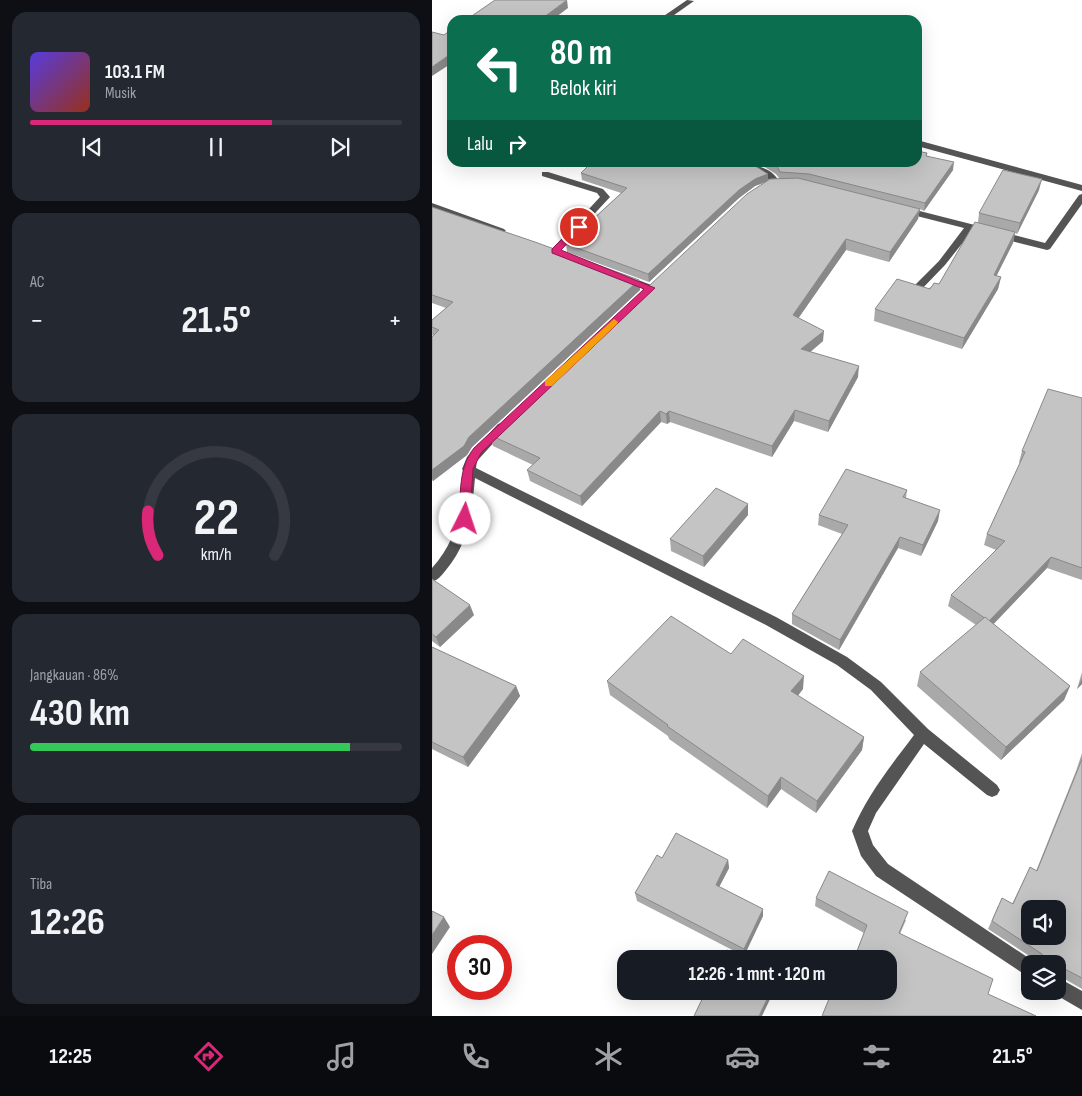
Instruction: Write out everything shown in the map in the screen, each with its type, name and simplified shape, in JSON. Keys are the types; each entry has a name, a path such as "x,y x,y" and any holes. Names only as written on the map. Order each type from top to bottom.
{"street":[{"path":"669,15 690,1 686,0"},
{"path":"922,144 1082,188"},
{"path":"746,167 774,177 770,184 788,182"},
{"path":"545,174 600,191 606,197 556,251"},
{"path":"894,208 1047,247 1082,197"},
{"path":"432,206 512,235"},
{"path":"914,291 946,258 970,227"},
{"path":"616,274 650,288"},
{"path":"432,577 446,561 462,526 470,460 508,421"},
{"path":"468,469 771,621 842,662 876,686 923,734 992,790"},
{"path":"923,734 870,808 860,832 866,850 882,870 1021,964"},
{"path":"1066,992 1082,1002"}],"building":[{"path":"495,0 567,0 547,15 473,15"},
{"path":"432,32 444,35 447,33 447,56 432,67"},
{"path":"922,152 927,153 926,156 954,162 925,203 809,174 780,172 778,167 922,167"},
{"path":"587,167 757,167 768,174 755,179 739,190 648,274 566,244 627,188 581,173"},
{"path":"1003,170 1042,179 1020,223 979,213"},
{"path":"798,178 920,209 890,252 846,239 793,315 824,331 801,349 859,366 829,421 795,410 772,446 669,411 666,414 660,411 580,496 527,470 540,458 490,435 747,194 770,179"},
{"path":"432,207 639,280 469,437 464,446 432,470 432,337 439,330 432,327 432,320 453,302 432,295"},
{"path":"975,222 1015,232 994,275 1001,277 964,338 875,309 897,279 930,289 934,283 939,284"},
{"path":"1048,389 1082,398 1082,568 1051,557 989,621 951,595 1005,541 987,534 1025,452 1022,451"},
{"path":"846,469 907,490 903,497 940,510 923,545 900,537 840,640 792,614 848,525 819,515"},
{"path":"716,488 748,504 703,556 670,539"},
{"path":"432,579 470,605 436,637 432,634"},
{"path":"671,616 731,654 743,639 804,676 791,691 864,737 817,801 781,777 768,796 667,726 607,681"},
{"path":"985,617 1070,686 1006,747 920,672"},
{"path":"432,647 516,686 463,757 432,742"},
{"path":"1082,759 1082,978 1066,970 1066,955 1042,955 1028,945 1066,945 1066,900 1021,900 1021,940 992,921 1002,898 1013,904 1030,867 1037,871"},
{"path":"676,833 728,860 716,885 763,909 744,949 635,893 657,855 662,858"},
{"path":"829,871 908,912 899,933 993,979 988,994 1036,1016 822,1016 829,1000 897,1000 897,950 857,950 867,925 816,898"},
{"path":"432,911 444,917 432,935"},
{"path":"702,1000 767,1000 759,1016 694,1016"}],"slow traffic":[{"path":"549,383 614,322"}],"route":[{"path":"465,519 468,469 470,460 477,451 650,288 556,251 579,227"}]}
